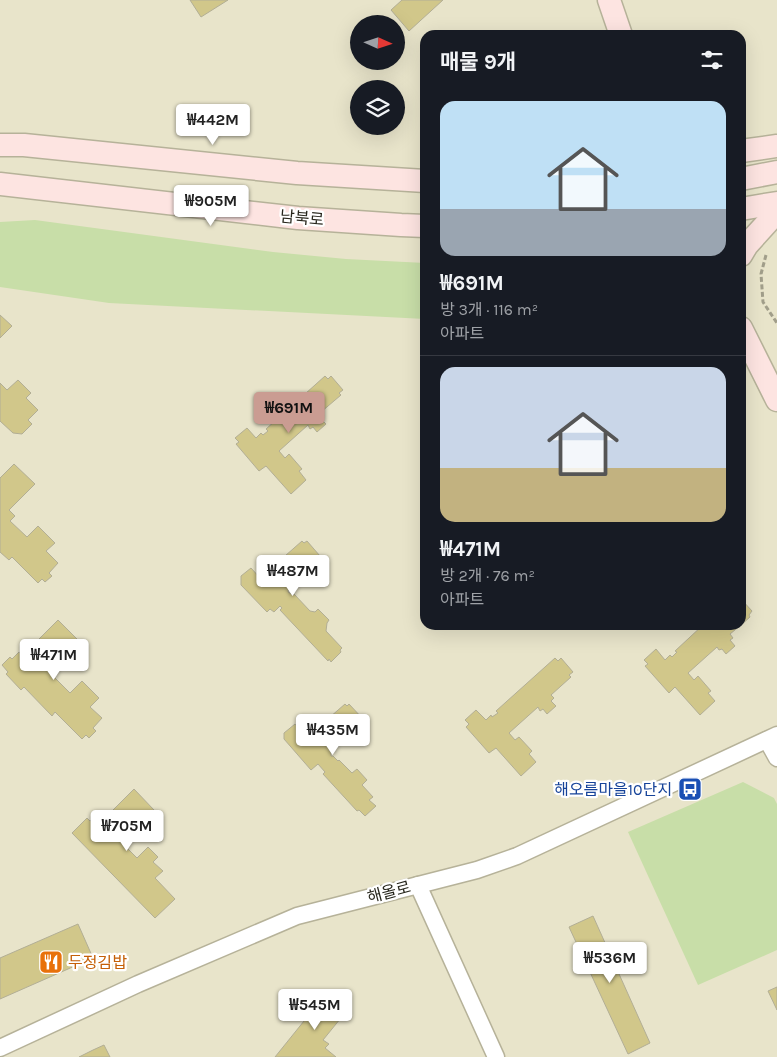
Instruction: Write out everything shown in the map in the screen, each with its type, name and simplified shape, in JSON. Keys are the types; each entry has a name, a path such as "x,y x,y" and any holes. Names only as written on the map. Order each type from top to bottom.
{"main road":[{"path":"609,0 619,30"},
{"path":"0,143 297,173 420,181"},
{"path":"746,150 777,146"},
{"path":"746,178 777,172"},
{"name":"남북로","path":"0,184 298,218 420,226"},
{"path":"746,208 777,203"},
{"path":"746,247 777,212"},
{"path":"746,338 777,400"}],"street":[{"path":"772,737 777,758"},
{"name":"해올로","path":"0,1048 138,984 297,916 476,870 517,856 772,737"},
{"path":"418,885 496,1057"}],"path":[{"path":"768,248 761,274 763,302 777,323"}],"green space":[{"path":"35,220 273,252 346,259 420,263 420,319 109,303 0,287 0,222"},
{"path":"743,782 774,798 777,804 777,950 698,985 628,832"}],"building":[{"path":"190,0 228,0 201,17"},
{"path":"402,0 443,0 409,31 405,26 405,15 395,15 391,10"},
{"path":"0,315 12,326 0,338"},
{"path":"325,376 328,379 331,376 343,390 339,393 341,395 321,412 324,416 321,419 326,424 317,432 313,427 310,429 308,425 279,451 285,458 289,454 302,469 299,471 306,480 291,494 266,466 259,471 236,444 239,442 235,438 247,428 256,438 261,433 263,435 268,431 266,429"},
{"path":"18,380 31,393 26,398 38,410 28,420 32,424 22,434 13,433 0,421 0,383 7,390"},
{"path":"14,464 35,484 9,510 15,516 10,521 27,537 38,526 55,543 46,551 58,563 49,573 52,576 45,582 42,579 38,583 12,557 9,560 0,552 0,478"},
{"path":"302,541 304,543 307,541 320,556 319,560 292,584 287,586 289,588 288,592 294,594 310,611 315,612 318,609 329,620 326,631 342,648 341,652 331,662 280,610 282,608 280,606 274,612 270,609 267,612 241,585 241,576 251,568 260,578"},
{"path":"746,604 752,611 749,615 750,617 746,621"},
{"path":"58,620 78,640 53,666 59,671 54,677 70,693 82,681 99,698 90,707 102,718 93,728 96,731 89,738 86,735 82,739 55,712 52,716 24,687 21,690 6,674 8,672 2,665 19,652 23,655"},
{"path":"698,630 735,630 730,634 733,638 730,640 735,646 726,654 717,647 688,673 694,680 698,676 711,691 708,693 715,701 700,715 675,687 669,693 645,666 648,664 644,660 656,649 665,660 670,655 672,657 677,652 675,651"},
{"path":"555,658 558,661 561,658 573,672 569,675 571,677 551,695 554,698 551,701 556,706 547,714 543,709 540,711 538,707 509,733 515,740 519,737 532,751 529,754 536,762 521,776 496,748 489,753 466,727 469,724 465,720 476,710 486,720 491,715 492,717 498,713 496,711"},
{"path":"345,704 347,706 349,704 363,719 360,721 362,723 334,747 329,749 331,756 339,760 352,773 357,769 367,780 362,785 373,797 369,800 376,806 365,816 359,810 357,811 323,774 325,772 318,764 311,770 284,739 284,733 295,724 307,737"},
{"path":"134,789 154,810 136,828 139,830 124,845 137,858 148,847 158,857 153,862 163,871 155,878 175,899 155,918 72,833 87,818 90,821 96,816 101,822"},
{"path":"593,916 650,1043 628,1054 569,927"},
{"path":"78,924 93,958 0,999 0,958"},
{"path":"777,987 777,1010 768,991"},
{"path":"325,995 328,998 330,995 345,1007 343,1010 345,1013 323,1040 329,1044 325,1048 336,1057 275,1057"},
{"path":"104,1045 110,1057 79,1057 93,1050"}],"place":[{"name":"해오름마을10단지","path":"690,789"},
{"name":"두정김밥","path":"51,962"}]}
